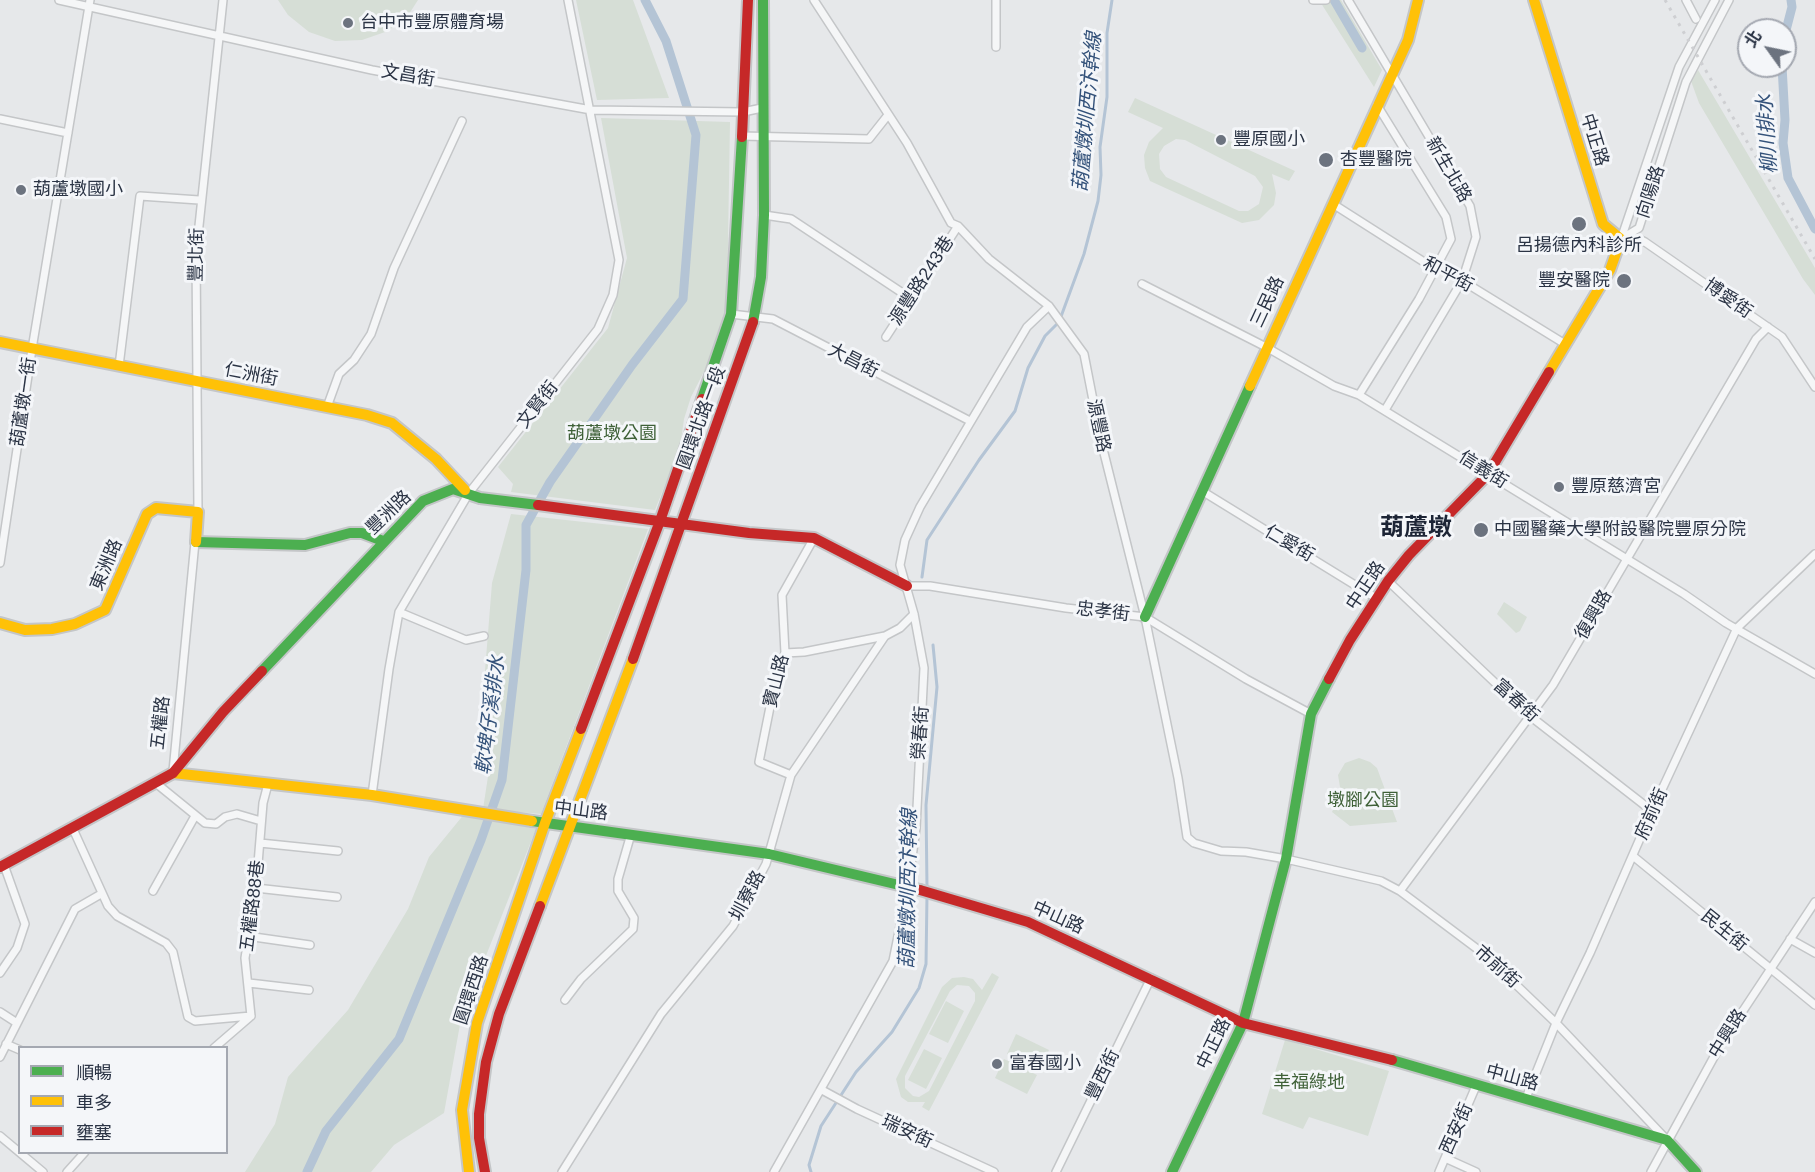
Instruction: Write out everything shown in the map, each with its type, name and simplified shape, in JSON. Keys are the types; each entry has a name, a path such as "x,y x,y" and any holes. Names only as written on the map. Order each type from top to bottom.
{"street":[{"name":"文昌街","path":"59,0 90,3 219,36 372,70 591,110 743,112 762,108"},
{"name":"豐北街","path":"198,512 196,254 199,200 223,0"},
{"name":"文賢街","path":"372,795 399,612 469,493 598,329 613,295 619,260 568,0"},
{"name":"圓環北路一段","path":"545,823 660,521 731,314 737,247 748,0"},
{"name":"圓環北路一段","path":"569,827 755,316 761,277 764,214 763,0"},
{"name":"源豐路","path":"814,0 888,115 951,223 958,226 989,259 1049,306 1084,354 1101,441 1145,617 1178,778 1187,837 1194,843 1221,851 1246,852 1286,859"},
{"path":"996,0 996,47"},
{"path":"1314,0 1326,0"},
{"name":"新生北路","path":"1348,0 1470,206 1476,237 1462,281 1385,410"},
{"name":"三民路","path":"1145,617 1266,347 1408,40 1418,0"},
{"name":"中正路","path":"1172,1172 1243,1023 1286,859 1311,714 1376,598 1388,581 1412,551 1488,474 1610,270 1621,239 1603,224 1534,0"},
{"path":"1686,0 1696,19"},
{"name":"向陽路","path":"1621,239 1679,67 1715,0"},
{"name":"向陽路","path":"1621,239 1640,228 1686,82 1729,0"},
{"name":"葫蘆墩一街","path":"0,563 32,349 90,3"},
{"name":"新生北路","path":"1359,395 1437,268 1451,238 1446,217 1377,105"},
{"path":"741,136 869,139 888,115"},
{"path":"0,118 68,133"},
{"path":"327,407 339,374 354,360 371,334 394,268 462,121"},
{"path":"119,366 140,196 199,200"},
{"name":"和平街","path":"1333,204 1565,344"},
{"path":"764,214 791,219 910,298"},
{"name":"源豐路243巷","path":"886,337 958,226"},
{"name":"博愛街","path":"1621,239 1637,238 1646,242 1782,337 1815,387"},
{"name":"信義街","path":"1142,284 1266,347 1334,386 1359,395 1385,410 1815,674"},
{"name":"榮春街","path":"774,1172 893,961 908,887 916,828 924,668 914,614 900,565 910,526 1027,327 1049,306"},
{"name":"大昌街","path":"731,314 773,320 970,421"},
{"name":"復興路","path":"1400,891 1561,673 1756,339 1768,327"},
{"name":"仁洲街","path":"0,342 327,407 392,423 436,459 455,482 469,493"},
{"name":"豐洲路","path":"2,866 157,784 173,773 223,712 383,541 423,501 453,489 480,498 681,524 813,538 907,586"},
{"name":"仁愛街","path":"1202,491 1376,598"},
{"name":"東洲路","path":"0,623 17,629 40,630 63,627 105,610 150,511 159,508 198,512"},
{"name":"五權路","path":"198,512 173,773 372,795"},
{"path":"195,542 305,545 350,533 362,533 383,541"},
{"name":"寶山路","path":"791,775 759,762 772,697 785,652 782,595 813,538"},
{"name":"府前街","path":"1526,1098 1556,1023 1737,628 1815,554"},
{"name":"富春街","path":"1388,581 1530,716 1652,811"},
{"name":"忠孝街","path":"907,586 930,586 1066,608 1145,617 1246,679 1311,714"},
{"path":"399,612 466,640 484,636"},
{"name":"圳寮路","path":"562,1172 661,1014 733,926 769,854 791,775 885,636 900,628 914,614"},
{"path":"785,652 804,652 885,636"},
{"path":"157,784 205,823 216,824 225,817 237,814 261,821"},
{"name":"五權路88巷","path":"251,1016 245,958 256,888 261,821 268,784"},
{"name":"中山路","path":"372,795 569,827 769,854 927,892 1028,922 1243,1023 1340,1046 1667,1140"},
{"path":"153,891 195,816"},
{"name":"圓環西路","path":"471,1172 462,1110 468,1063 477,1023 545,823"},
{"name":"圓環西路","path":"484,1169 479,1138 479,1114 486,1062 499,1014 569,827"},
{"path":"73,829 101,894 117,916 166,943 173,952 188,1017 195,1021 251,1016"},
{"path":"565,1000 581,979 633,929 634,918 618,891 618,879 632,834"},
{"path":"260,843 338,851"},
{"name":"民生街","path":"1633,856 1815,1005"},
{"name":"市前街","path":"1286,859 1381,881 1400,891 1484,954 1556,1023 1667,1140"},
{"path":"0,973 17,948 25,924 2,866"},
{"path":"256,888 337,897"},
{"path":"0,1057 75,909 101,894"},
{"name":"中興路","path":"1651,1172 1721,1044 1815,902"},
{"path":"247,936 310,945"},
{"path":"1790,939 1815,953"},
{"name":"豐西街","path":"1056,1172 1151,978"},
{"path":"249,983 309,990"},
{"path":"0,1012 17,1023"},
{"path":"215,1046 251,1016"},
{"path":"6,1044 18,1049"},
{"name":"西安街","path":"1439,1172 1476,1086"},
{"name":"瑞安街","path":"822,1090 845,1103 994,1172"},
{"path":"0,1136 18,1151"},
{"path":"1667,1140 1696,1172"},
{"path":"22,1154 43,1172"},
{"path":"67,1172 83,1154"},
{"path":"1445,1158 1476,1172"},
{"path":"471,1172 484,1169"}],"green space":[{"name":"台中市豐原體育場","path":"278,0 418,0 409,14 388,31 362,40 335,41 309,32 288,15"},
{"path":"576,0 633,0 669,98 597,100"},
{"path":"1319,0 1341,0 1382,70 1374,87"},
{"path":"1698,70 1815,268 1815,295 1803,279 1699,103 1691,81"},
{"path":"1135,98 1295,171 1289,181 1272,174 1276,193 1274,205 1259,220 1242,223 1150,181 1145,168 1144,155 1149,142 1163,128 1128,112","holes":["1176,139 1185,140 1255,176 1263,187 1259,204 1248,211 1239,211 1166,177 1160,169 1159,154 1164,146"]},
{"name":"葫蘆墩公園","path":"601,118 730,122 727,302 715,350 691,397 684,419 680,447 655,510 511,492 513,484 498,467 608,328 627,258"},
{"path":"511,514 648,529 541,814 483,809 489,770 490,726 484,683 492,583"},
{"path":"1504,602 1527,617 1520,631 1516,633 1497,614"},
{"name":"墩腳公園","path":"1359,758 1370,762 1377,768 1397,822 1350,826 1332,812 1341,793 1338,775 1345,763"},
{"path":"465,813 536,829 461,1019 444,1113 394,1145 371,1172 245,1172 275,1124 288,1077 348,1010 408,909 429,857"},
{"path":"992,973 999,977 929,1111 922,1107 925,1102 908,1102 901,1097 896,1079 942,987 952,978 964,977 973,979 982,990","holes":["957,985 969,986 975,993 975,1001 929,1091 919,1097 913,1096 905,1088 905,1076 950,991"]},
{"path":"946,1001 964,1011 948,1043 929,1034"},
{"path":"1016,1034 1049,1050 1040,1070 1007,1054"},
{"name":"幸福綠地","path":"1285,1040 1389,1071 1368,1136 1309,1117 1303,1129 1262,1114"},
{"path":"924,1049 942,1058 926,1089 908,1080"},
{"path":"1004,1059 1037,1075 1027,1094 995,1078"}],"waterway":[{"name":"軟埤仔溪排水","path":"307,1172 326,1131 399,1039 481,840 502,780 526,570 526,525 550,482 632,365 683,299 696,135 666,41 645,0"},
{"name":"葫蘆燉圳西汴幹線","path":"922,577 927,540 979,460 1015,411 1028,368 1045,336 1059,322 1084,254 1098,201 1101,175 1100,147 1107,97 1107,33 1112,0"},
{"path":"1334,0 1362,48"},
{"name":"柳川排水","path":"1789,18 1791,0"},
{"name":"柳川排水","path":"1783,78 1785,120 1783,143 1788,178 1815,229"},
{"name":"葫蘆燉圳西汴幹線","path":"927,888 926,805 937,687 933,645"},
{"name":"葫蘆燉圳西汴幹線","path":"811,1172 809,1165 821,1126 856,1072 892,1032 919,988 926,964 927,895"}],"railway":[{"path":"1665,0 1815,259"}],"traffic: fast":[{"path":"753,322 761,277 764,215 763,0"},
{"path":"702,399 731,314 742,137"},
{"path":"1145,617 1250,386"},
{"path":"262,671 423,501 453,489 480,498 538,505"},
{"path":"196,542 305,545 350,533 362,533 383,541"},
{"path":"1172,1172 1243,1023 1286,859 1311,714 1329,679"},
{"path":"532,821 769,854 920,890"},
{"path":"1392,1060 1667,1140 1696,1172"}],"traffic: slow":[{"path":"1250,386 1408,40 1418,0"},
{"path":"1534,0 1603,224 1621,239 1610,270 1549,372"},
{"path":"0,342 367,415 392,423 436,459 465,490"},
{"path":"0,623 25,630 52,629 75,624 105,610 147,514 156,508 198,512 196,542"},
{"path":"540,906 633,659"},
{"path":"469,1172 462,1110 477,1023 545,823 581,729"},
{"path":"173,773 372,795 532,821"}],"traffic: jam":[{"path":"742,137 748,0"},
{"path":"633,659 753,322"},
{"path":"1329,679 1350,640 1388,581 1409,555 1488,474 1549,372"},
{"path":"581,729 660,521 702,399"},
{"path":"538,505 749,533 814,538 907,586"},
{"path":"0,867 173,773 223,712 262,671"},
{"path":"920,890 1028,922 1243,1023 1392,1060"},
{"path":"485,1172 479,1138 479,1114 486,1062 499,1014 540,906"}],"place":[{"name":"台中市豐原體育場","path":"348,23"},
{"name":"豐原國小","path":"1221,140"},
{"name":"杏豐醫院","path":"1326,160"},
{"name":"葫蘆墩國小","path":"21,190"},
{"name":"呂揚德內科診所","path":"1579,224"},
{"name":"豐安醫院","path":"1624,281"},
{"name":"豐原慈濟宮","path":"1559,487"},
{"name":"中國醫藥大學附設醫院豐原分院","path":"1481,530"},
{"name":"富春國小","path":"997,1064"}],"district":[{"name":"葫蘆墩","path":"1416,528"}]}
